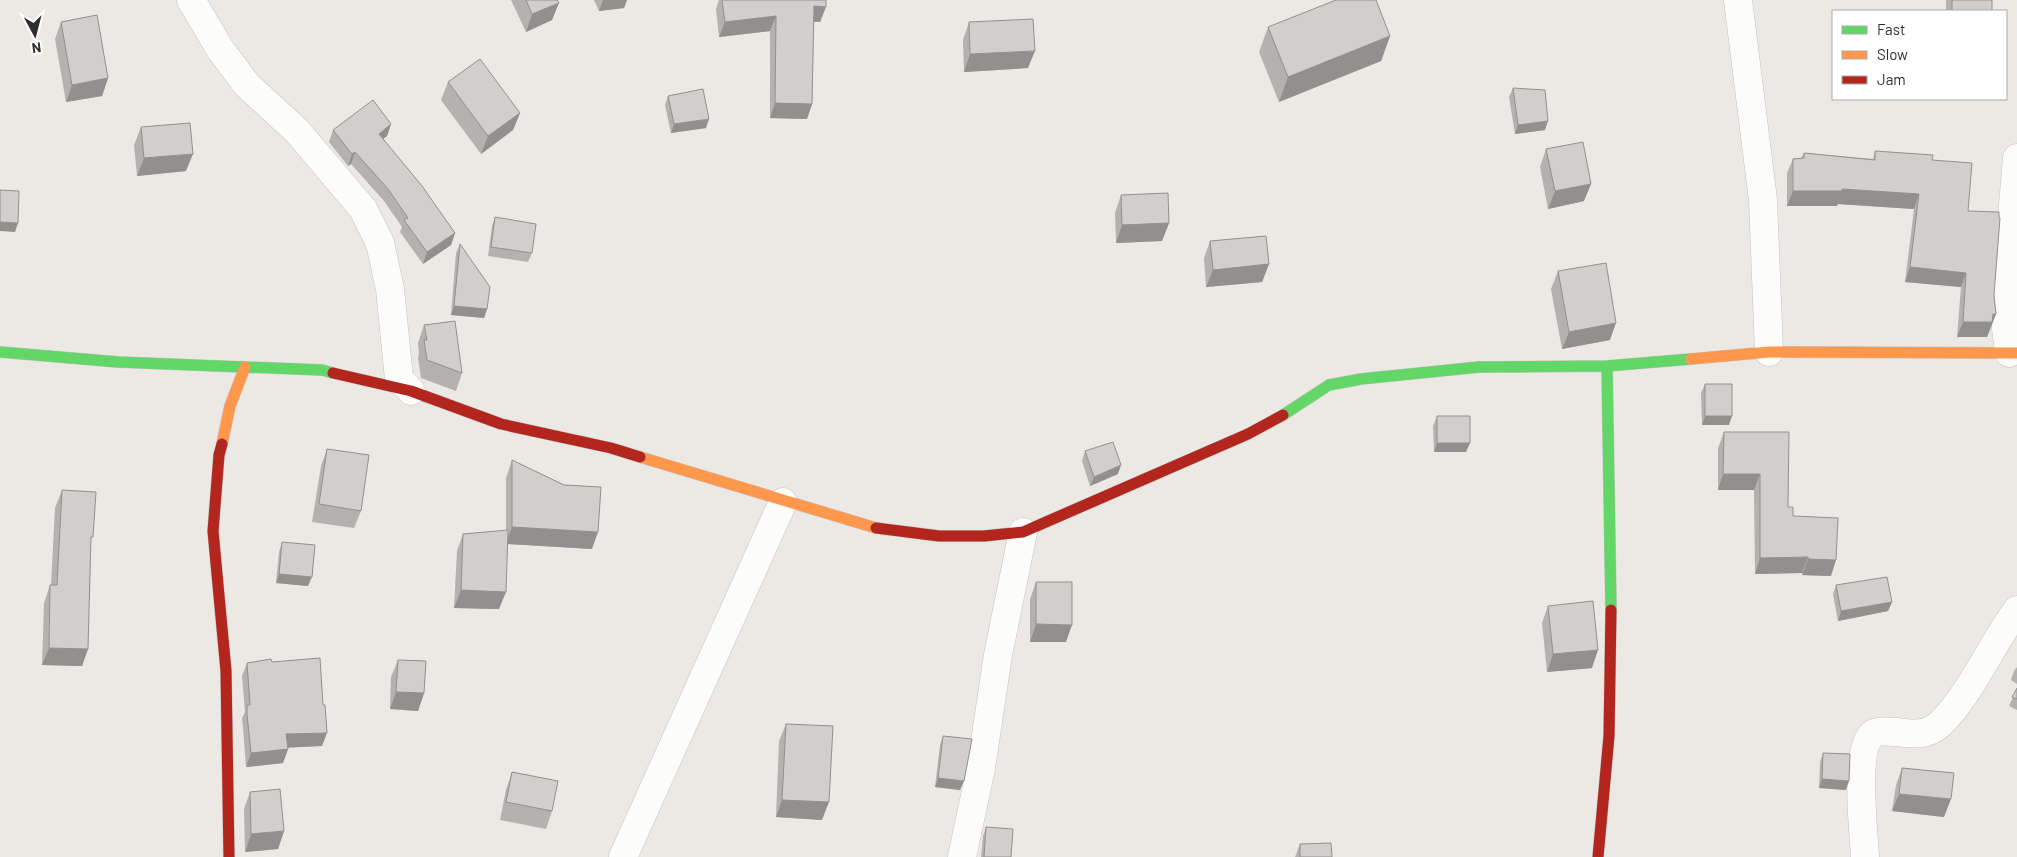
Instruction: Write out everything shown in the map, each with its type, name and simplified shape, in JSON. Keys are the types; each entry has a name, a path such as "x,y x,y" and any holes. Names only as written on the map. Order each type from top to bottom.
{"street":[{"path":"191,0 220,49 247,85 297,132 363,209 380,243 390,289 399,379 411,391"},
{"path":"1738,0 1763,200 1769,352"},
{"path":"0,352 118,362 322,370 411,391 501,424 611,448 872,528 939,536 984,536 1023,532 1248,434 1286,413 1328,386 1361,379 1479,367 1607,366 1769,352 2013,353 2004,311 2017,158"},
{"path":"1598,857 1610,716 1611,596 1607,366"},
{"path":"229,857 226,671 213,531 219,456 230,406 244,368"},
{"path":"623,857 784,502"},
{"path":"962,857 981,768 998,655 1023,532"},
{"path":"1865,857 1860,778 1869,740 1874,734 1884,731 1915,734 1928,733 1938,726 1953,709 2017,610"}],"building":[{"path":"526,0 557,0 559,3 532,14"},
{"path":"722,0 826,0 826,7 814,6 812,104 775,103 776,16 725,22"},
{"path":"1336,0 1376,0 1390,36 1288,77 1268,27"},
{"path":"1952,0 1992,0 1992,10 1952,10"},
{"path":"97,15 108,78 72,85 61,22"},
{"path":"1033,19 1035,51 970,54 969,22"},
{"path":"480,59 520,113 488,136 448,82"},
{"path":"1513,88 1545,90 1548,121 1518,125"},
{"path":"703,89 709,119 674,124 668,96"},
{"path":"373,100 391,124 379,134 422,186 455,233 427,252 404,220 408,218 388,189 355,152 352,154 333,130"},
{"path":"190,123 193,154 144,158 141,127"},
{"path":"1583,142 1591,184 1555,191 1546,149"},
{"path":"1875,151 1933,155 1932,160 1972,163 1968,211 1999,212 2000,218 1994,295 1996,314 1993,314 1992,322 1963,322 1966,273 1910,267 1919,194 1842,189 1842,191 1793,191 1793,159 1804,158 1804,153 1875,160"},
{"path":"0,190 19,191 18,223 0,222"},
{"path":"1168,193 1169,223 1122,225 1121,195"},
{"path":"495,217 536,224 532,253 491,247"},
{"path":"1266,236 1269,264 1213,270 1210,241"},
{"path":"460,244 490,287 487,309 454,306"},
{"path":"1606,263 1616,323 1569,332 1558,271"},
{"path":"455,321 462,373 427,360 424,340 427,340 424,325"},
{"path":"1705,384 1732,384 1732,416 1705,416"},
{"path":"1437,416 1470,416 1470,443 1437,443"},
{"path":"1724,432 1789,432 1788,507 1793,507 1793,516 1838,518 1836,560 1808,559 1808,557 1760,558 1760,474 1723,474"},
{"path":"1113,442 1121,465 1094,477 1085,451"},
{"path":"327,449 369,455 361,511 319,504"},
{"path":"512,460 564,485 601,487 598,532 512,527"},
{"path":"62,490 96,492 93,537 91,537 88,649 49,648 50,585 57,585"},
{"path":"508,530 506,592 461,590 463,534"},
{"path":"282,542 315,545 312,577 279,574"},
{"path":"1887,577 1892,602 1841,611 1836,585"},
{"path":"1036,582 1072,582 1072,625 1036,624"},
{"path":"1593,601 1598,650 1553,654 1548,606"},
{"path":"320,658 327,733 286,734 288,749 251,753 247,715 247,705 250,705 247,663 271,659 272,662"},
{"path":"398,660 426,661 424,693 396,692"},
{"path":"2017,688 2017,699 2012,697"},
{"path":"786,724 833,726 829,802 782,800"},
{"path":"943,736 972,739 964,781 938,778"},
{"path":"1823,753 1850,754 1849,781 1822,779"},
{"path":"1902,768 1954,773 1951,799 1899,794"},
{"path":"512,772 558,781 552,811 506,802"},
{"path":"280,789 284,831 251,834 250,792"},
{"path":"986,827 1013,829 1011,857 984,857"},
{"path":"1331,843 1332,857 1300,857 1300,844"}],"traffic: fast":[{"path":"0,352 118,362 322,370 333,373"},
{"path":"1283,415 1329,385 1361,379 1479,367 1607,366 1691,359"},
{"path":"1607,366 1611,610"}],"traffic: slow":[{"path":"1691,359 1769,352 2017,353"},
{"path":"222,444 230,406 245,367"},
{"path":"640,457 876,528"}],"traffic: jam":[{"path":"333,373 411,391 501,424 611,448 640,457"},
{"path":"876,528 939,536 984,536 1023,532 1248,434 1283,415"},
{"path":"222,444 219,455 213,531 226,671 229,857"},
{"path":"1598,857 1609,736 1611,610"}]}
